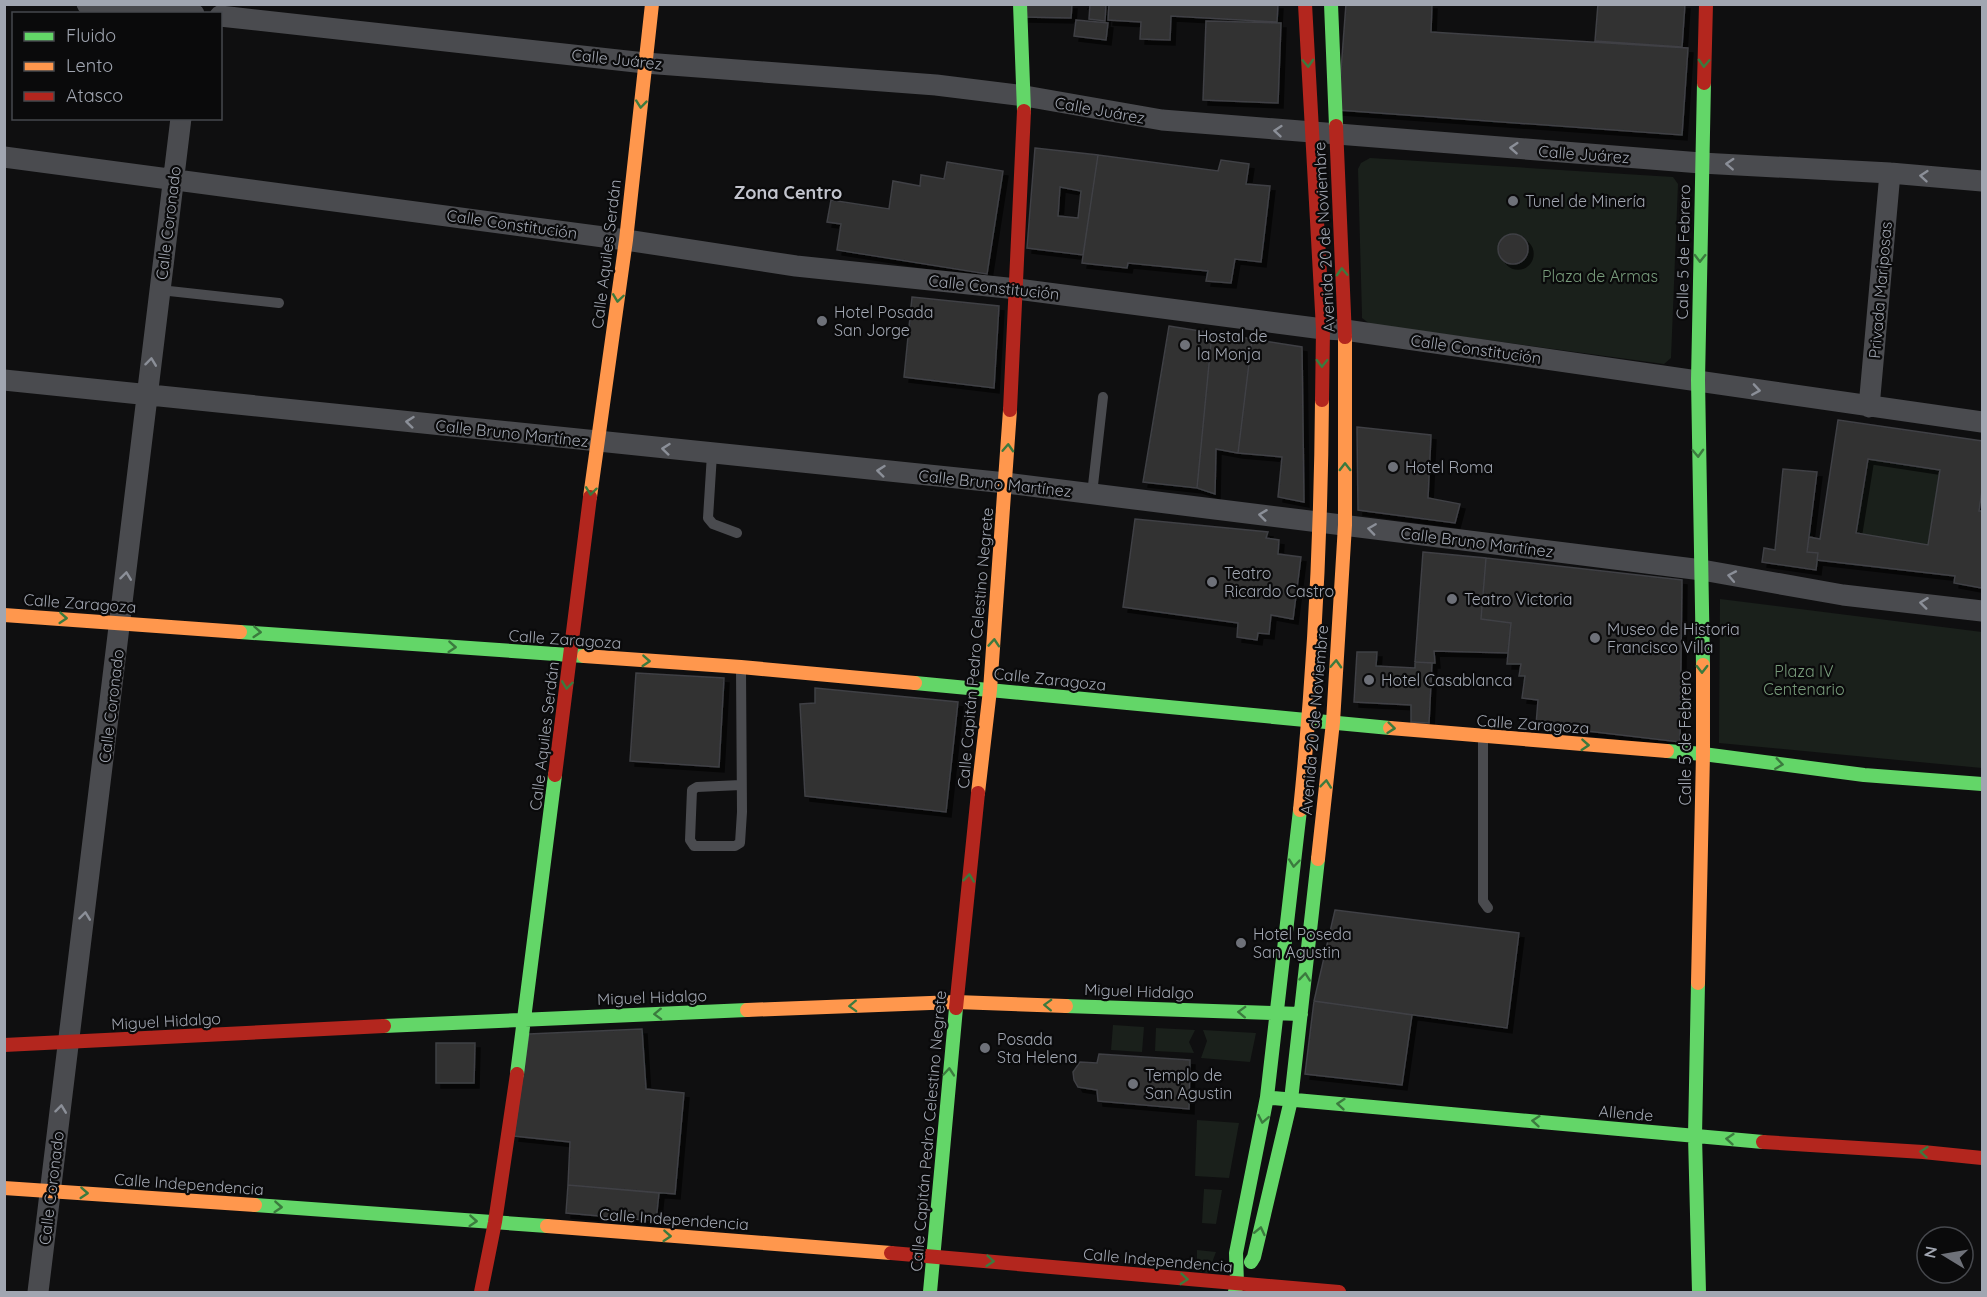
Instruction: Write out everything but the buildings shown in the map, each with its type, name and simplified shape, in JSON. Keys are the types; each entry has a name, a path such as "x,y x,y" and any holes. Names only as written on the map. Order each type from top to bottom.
{"street":[{"path":"87,4 173,12"},
{"name":"Calle Aquiles Serdán","path":"481,1293 495,1222 525,1019 597,442 626,240 652,4"},
{"name":"Calle Capitán Pedro Celestino Negrete","path":"930,1293 956,1002 990,690 1006,483 1025,96 1020,4"},
{"name":"Avenida 20 de Noviembre","path":"1238,1290 1236,1253 1267,1097 1278,1013 1309,722 1321,522 1323,329 1305,4"},
{"name":"Avenida 20 de Noviembre","path":"1238,1290 1254,1257 1291,1100 1333,722 1344,525 1345,330 1331,4"},
{"name":"Calle 5 de Febrero","path":"1699,1293 1695,1136 1702,754 1702,570 1698,381 1706,4"},
{"name":"Calle Juárez","path":"222,16 645,63 936,85 1025,96 1162,120 1311,134 1983,181"},
{"name":"Calle Coronado","path":"38,1293 181,120"},
{"name":"Calle Constitución","path":"4,157 626,240 796,266 1017,289 1345,330 1983,422"},
{"name":"Privada Mariposas","path":"1869,407 1890,173"},
{"name":"Calle Bruno Martínez","path":"4,380 1006,483 1702,570 1843,595 1983,611"},
{"name":"Calle Zaragoza","path":"4,615 741,667 1309,722 1333,722 1483,737 1702,754 1864,775 1983,784"},
{"name":"Miguel Hidalgo","path":"4,1045 525,1019 956,1002 1301,1014"},
{"name":"Allende","path":"1267,1097 1785,1144 1983,1158"},
{"name":"Calle Independencia","path":"4,1188 495,1222 932,1256 1238,1290 1339,1293"}],"lane":[{"path":"160,290 279,303"},
{"path":"1092,494 1103,397"},
{"path":"712,454 708,518 713,524 737,533"},
{"path":"741,667 741,785 740,843 735,846 694,846 690,840 692,790 697,787 741,785"},
{"path":"1483,737 1483,901 1488,908"}],"green space":[{"name":"Plaza de Armas","path":"1370,158 1673,177 1678,184 1671,358 1664,364 1370,324 1362,318 1358,169 1361,163","holes":["1513,234 1524,237 1529,248 1525,260 1513,265 1503,260 1498,249 1502,238"]},
{"path":"1868,459 1940,470 1928,545 1856,533"},
{"name":"Plaza IV Centenario","path":"1720,599 1982,632 1982,768 1719,743"},
{"path":"1113,1025 1144,1027 1142,1052 1111,1050"},
{"path":"1156,1028 1195,1030 1189,1042 1194,1053 1155,1051"},
{"path":"1203,1030 1256,1033 1250,1062 1201,1058 1207,1041"},
{"path":"1197,1120 1239,1123 1229,1178 1195,1176"},
{"path":"1204,1189 1222,1190 1216,1224 1202,1223"},
{"path":"1197,1250 1216,1252 1208,1273 1197,1271"}],"traffic: fast":[{"path":"1020,4 1024,111"},
{"path":"1331,4 1336,126"},
{"path":"1703,665 1698,380 1704,83"},
{"path":"240,632 584,656"},
{"path":"915,683 1390,728"},
{"path":"1667,751 1864,775 1982,784"},
{"path":"517,1074 555,775"},
{"path":"1235,1292 1236,1253 1267,1097 1300,810"},
{"path":"1251,1262 1291,1100 1318,859"},
{"path":"1698,983 1695,1136 1699,1292"},
{"path":"1066,1006 1301,1014"},
{"path":"930,1292 956,1008"},
{"path":"384,1026 747,1010"},
{"path":"1273,1098 1763,1142"},
{"path":"255,1205 547,1226"}],"traffic: slow":[{"path":"590,497 626,240 652,4"},
{"path":"1318,859 1333,722 1345,525 1345,337"},
{"path":"1300,810 1316,605 1322,400"},
{"path":"978,793 990,690 1010,410"},
{"path":"4,615 240,632"},
{"path":"584,656 741,667 915,683"},
{"path":"1698,983 1703,665"},
{"path":"1390,728 1667,751"},
{"path":"747,1010 956,1002 1066,1006"},
{"path":"4,1188 255,1205"},
{"path":"547,1226 891,1253"}],"traffic: jam":[{"path":"1305,4 1323,329 1322,400"},
{"path":"1704,83 1706,4"},
{"path":"1010,410 1024,111"},
{"path":"1336,126 1345,337"},
{"path":"555,775 590,497"},
{"path":"956,1008 978,793"},
{"path":"4,1045 384,1026"},
{"path":"481,1292 495,1222 517,1074"},
{"path":"1763,1142 1982,1158"},
{"path":"891,1253 1339,1292"}],"place":[{"name":"Tunel de Minería","path":"1513,201"},
{"name":"Hotel Posada San Jorge","path":"822,321"},
{"name":"Hostal de la Monja","path":"1185,345"},
{"name":"Hotel Roma","path":"1393,467"},
{"name":"Teatro Ricardo Castro","path":"1212,582"},
{"name":"Teatro Victoria","path":"1452,599"},
{"name":"Museo de Historia Francisco Villa","path":"1595,638"},
{"name":"Hotel Casablanca","path":"1369,680"},
{"name":"Hotel Poseda San Agustin","path":"1241,943"},
{"name":"Posada Sta Helena","path":"985,1048"},
{"name":"Templo de San Agustin","path":"1133,1084"}],"district":[{"name":"Zona Centro","path":"788,192"}]}
